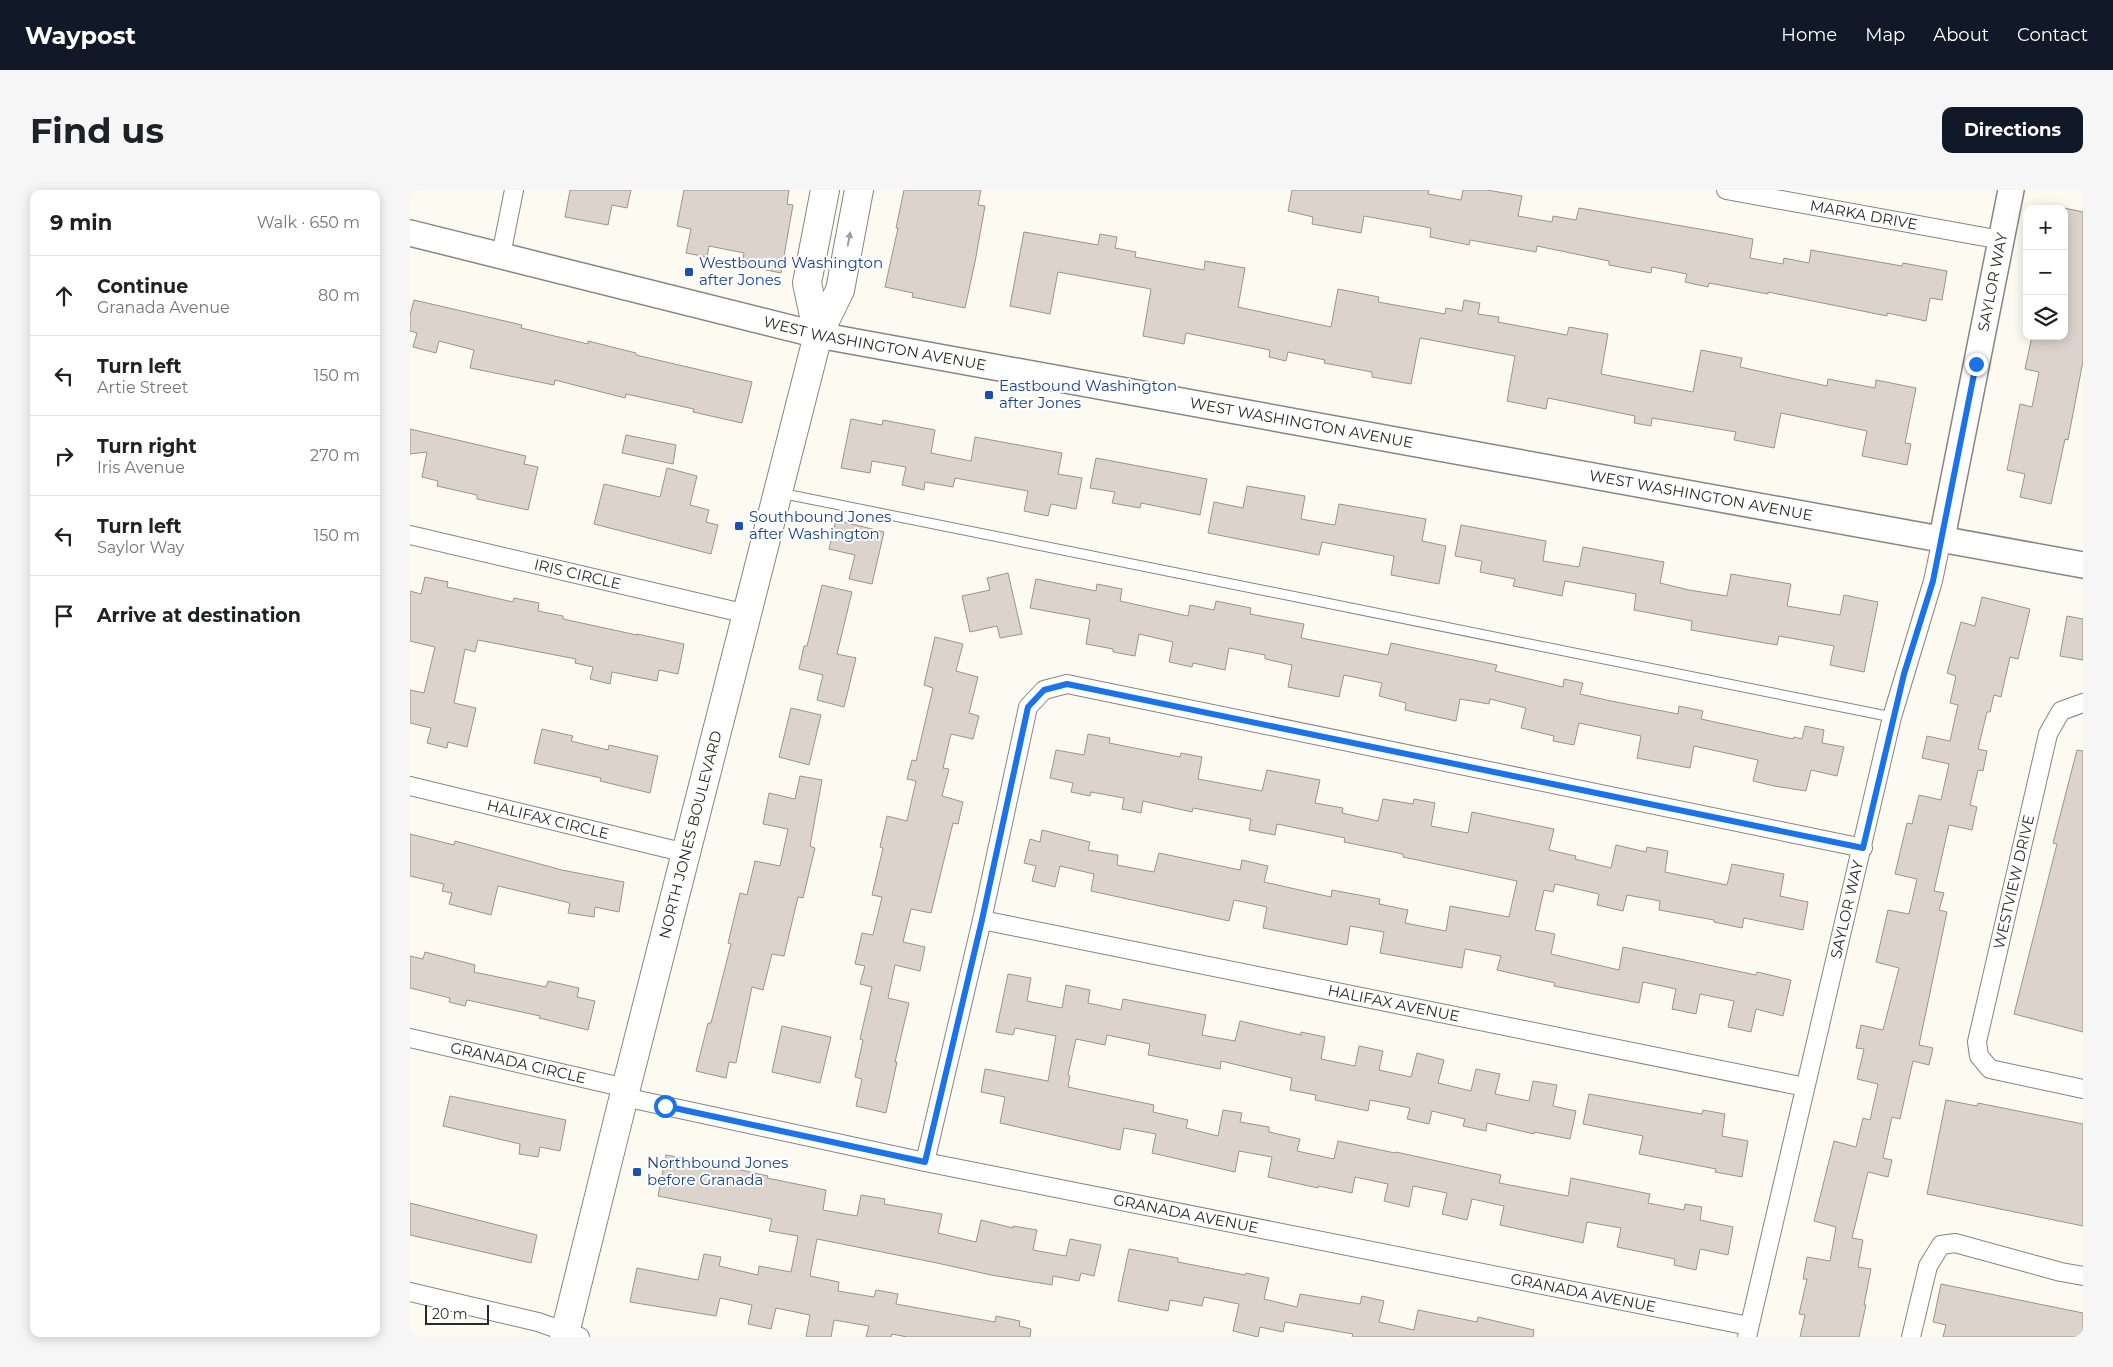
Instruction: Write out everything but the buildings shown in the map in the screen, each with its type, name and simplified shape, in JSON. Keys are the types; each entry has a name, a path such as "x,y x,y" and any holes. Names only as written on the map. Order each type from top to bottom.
{"main road":[{"name":"NORTH JONES BOULEVARD","path":"818,335 807,282 825,190"},
{"name":"NORTH JONES BOULEVARD","path":"570,1335 625,1093 777,492 818,335 840,290 859,190"},
{"name":"SAYLOR WAY","path":"1942,538 2011,190"},
{"name":"WEST WASHINGTON AVENUE","path":"410,233 818,335 2083,565"}],"street":[{"path":"501,255 514,190"},
{"name":"MARKA DRIVE","path":"1726,190 2001,240"},
{"name":"IRIS CIRCLE","path":"410,535 747,614"},
{"name":"SAYLOR WAY","path":"1748,1332 1863,848 1892,717 1933,581 1942,538"},
{"path":"925,1162 982,920 1028,707 1044,690 1067,684 1863,848"},
{"name":"WESTVIEW DRIVE","path":"2083,703 2061,711 2048,734 1977,1042 1978,1056 1990,1069 2083,1089"},
{"name":"HALIFAX CIRCLE","path":"410,786 686,853"},
{"name":"HALIFAX AVENUE","path":"982,920 1805,1087"},
{"name":"GRANADA CIRCLE","path":"410,1038 625,1093"},
{"name":"GRANADA AVENUE","path":"625,1093 925,1162 1748,1332"},
{"path":"1910,1337 1928,1266 1941,1245 1955,1243 2061,1272 2083,1276"},
{"path":"410,1292 538,1322 570,1335"}],"lane":[{"path":"777,492 1892,717"}],"place":[{"name":"Westbound Washington after Jones","path":"689,272"},
{"name":"Eastbound Washington after Jones","path":"989,395"},
{"name":"Southbound Jones after Washington","path":"739,526"},
{"name":"Northbound Jones before Granada","path":"637,1172"}],"route":[{"path":"665,1106 925,1162 982,920 1028,707 1044,690 1067,684 1863,848 1892,717 1933,581 1976,364"}]}
